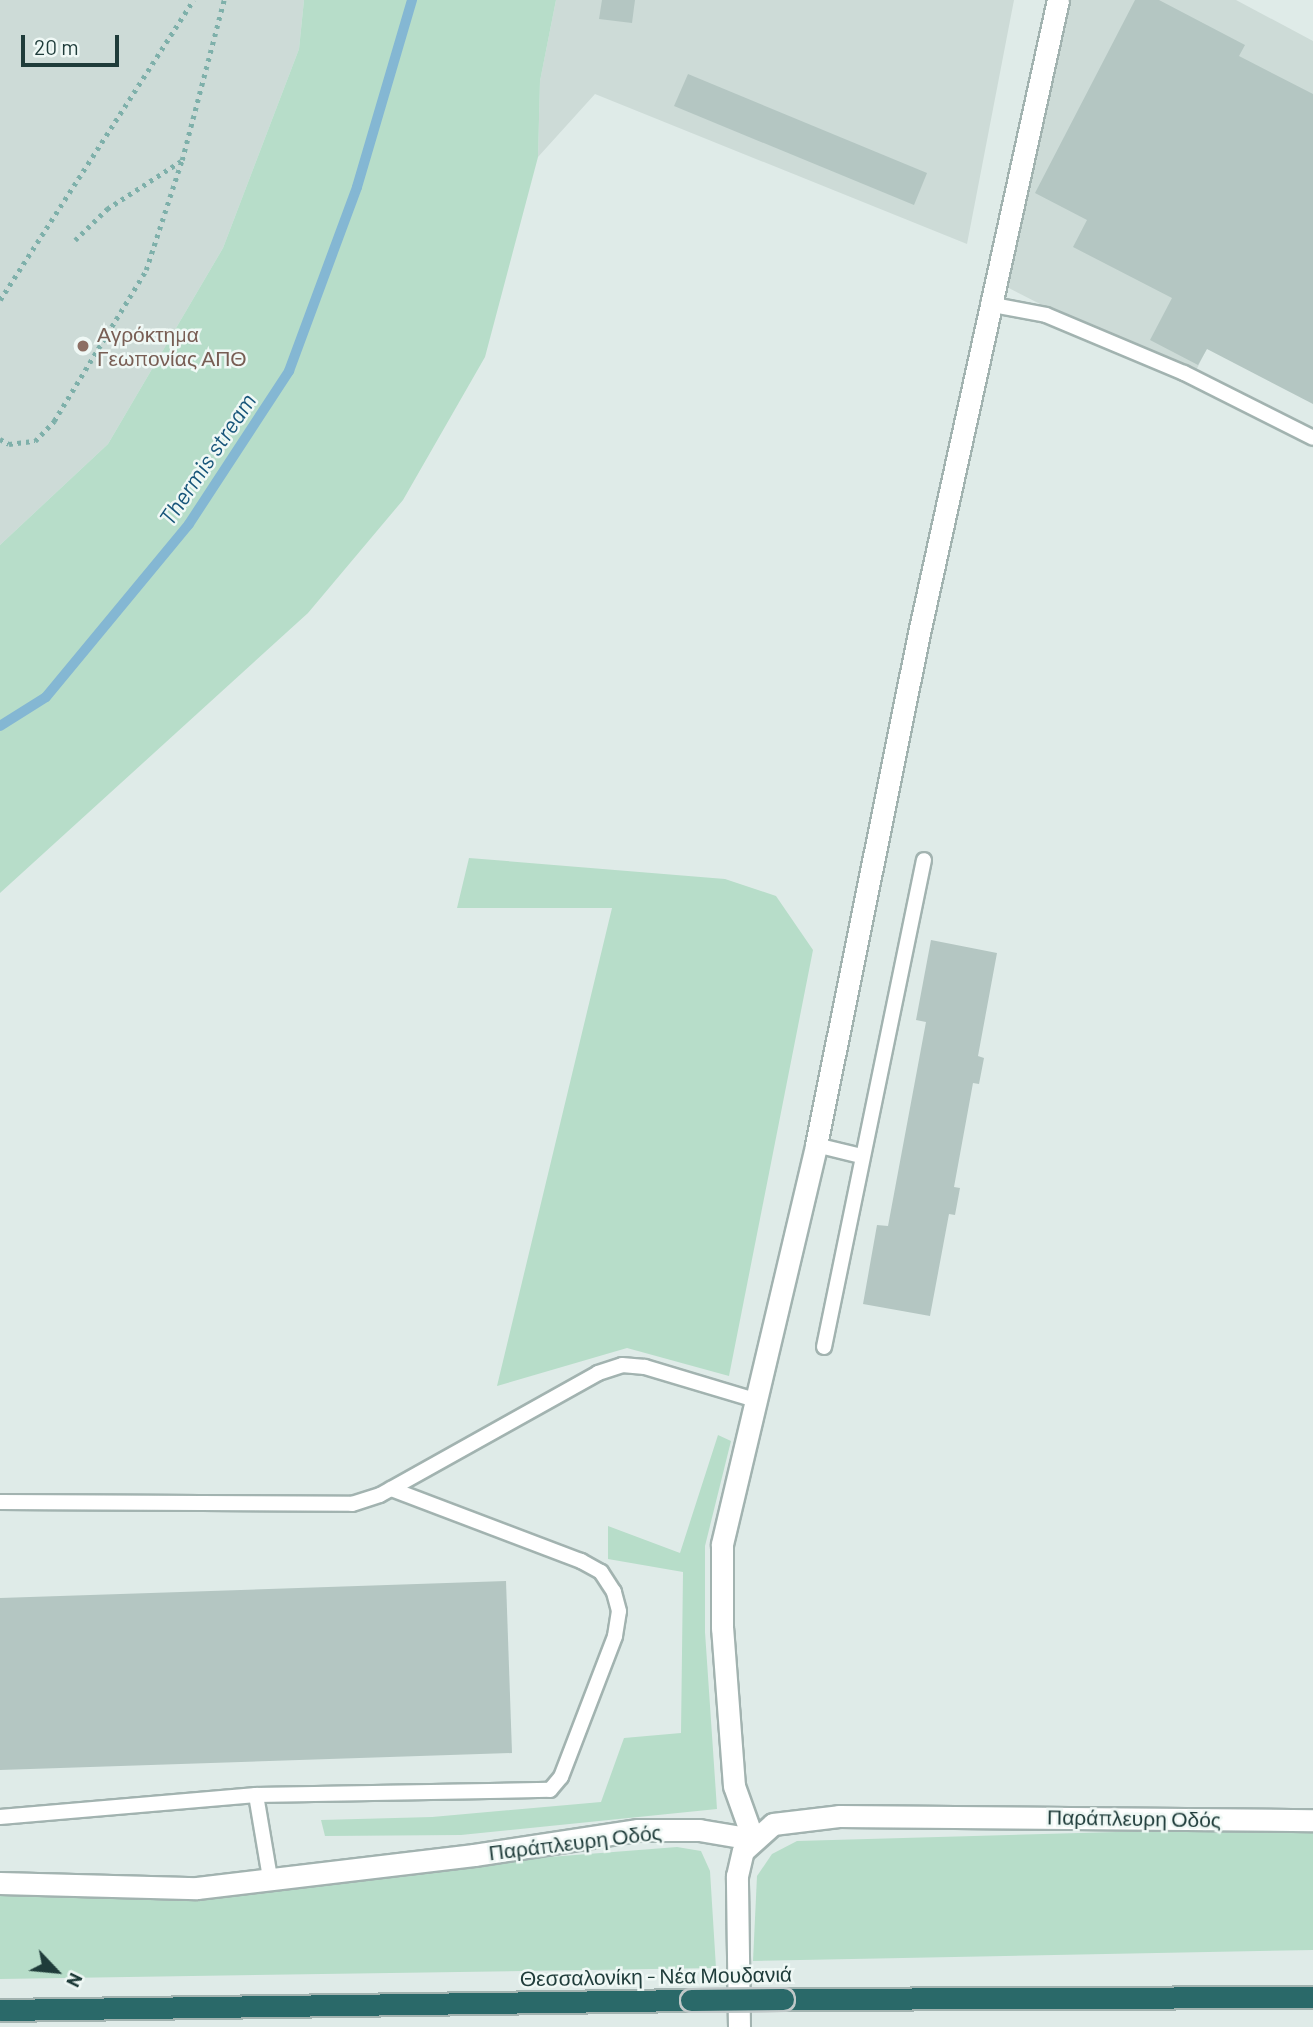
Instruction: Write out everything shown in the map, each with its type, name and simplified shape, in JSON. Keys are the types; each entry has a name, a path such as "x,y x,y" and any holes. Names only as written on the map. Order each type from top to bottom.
{"highway":[{"name":"Θεσσαλονίκη - Νέα Μουδανιά","path":"0,2010 783,1999 1313,1997"}],"street":[{"path":"739,2027 737,1876 743,1851 753,1839 734,1786 720,1587 722,1544 758,1402 816,1145 988,304 1058,0"},
{"name":"Παράπλευρη Οδός","path":"0,1883 197,1888 415,1863 638,1830 699,1830 753,1839 773,1824 839,1815 1313,1819"}],"lane":[{"path":"988,304 1046,315 1184,373 1313,438"},
{"path":"824,1347 861,1156 924,860"},
{"path":"816,1145 861,1156"},
{"path":"0,1502 352,1504 391,1489 598,1373 622,1365 645,1367 758,1402"},
{"path":"0,1817 256,1795 542,1793 561,1777 615,1636 619,1611 614,1592 601,1572 581,1561 391,1489"},
{"path":"256,1795 270,1878"}],"path":[{"path":"0,300 194,0"},
{"path":"0,439 9,444 36,441 54,421 146,270 182,160 224,0"},
{"path":"75,240 107,209 182,160"}],"shaded area":[{"name":"Αγρόκτημα Γεωπονίας ΑΠΘ","path":"0,0 304,0 299,49 223,248 108,444 0,545"},
{"path":"556,0 1014,0 967,244 595,94 538,157 540,81"},
{"path":"1065,0 1236,0 1313,41 1313,374 1218,325 1191,381 1003,285"}],"green space":[{"path":"304,0 556,0 540,81 538,157 485,357 403,500 308,613 0,893 0,545 108,444 223,248 299,49"},
{"path":"469,858 725,879 776,896 813,950 729,1376 627,1348 497,1386 612,908 457,908"},
{"path":"718,1435 731,1441 705,1546 705,1632 717,1809 461,1835 325,1836 321,1820 432,1817 601,1802 624,1738 681,1733 683,1572 608,1559 608,1526 680,1553"},
{"path":"1152,1831 1313,1831 1313,1950 753,1961 757,1876 772,1854 797,1841"},
{"path":"677,1847 701,1851 710,1871 716,1968 0,1979 0,1895 183,1896 402,1877 524,1859"}],"building":[{"path":"602,0 635,0 632,23 599,19"},
{"path":"1135,0 1159,0 1245,45 1239,56 1313,94 1313,404 1207,349 1198,365 1150,340 1172,298 1073,247 1087,220 1035,193"},
{"path":"688,74 927,173 914,205 674,106"},
{"path":"931,940 997,953 978,1056 984,1058 979,1084 973,1083 954,1187 960,1188 955,1215 949,1214 930,1316 863,1304 877,1225 888,1226 926,1022 916,1020"},
{"path":"506,1581 512,1753 0,1770 0,1598"}],"waterway":[{"name":"Thermis stream","path":"0,726 46,697 189,524 289,371 357,187 412,0"}],"place":[{"name":"Αγρόκτημα Γεωπονίας ΑΠΘ","path":"83,346"}]}
